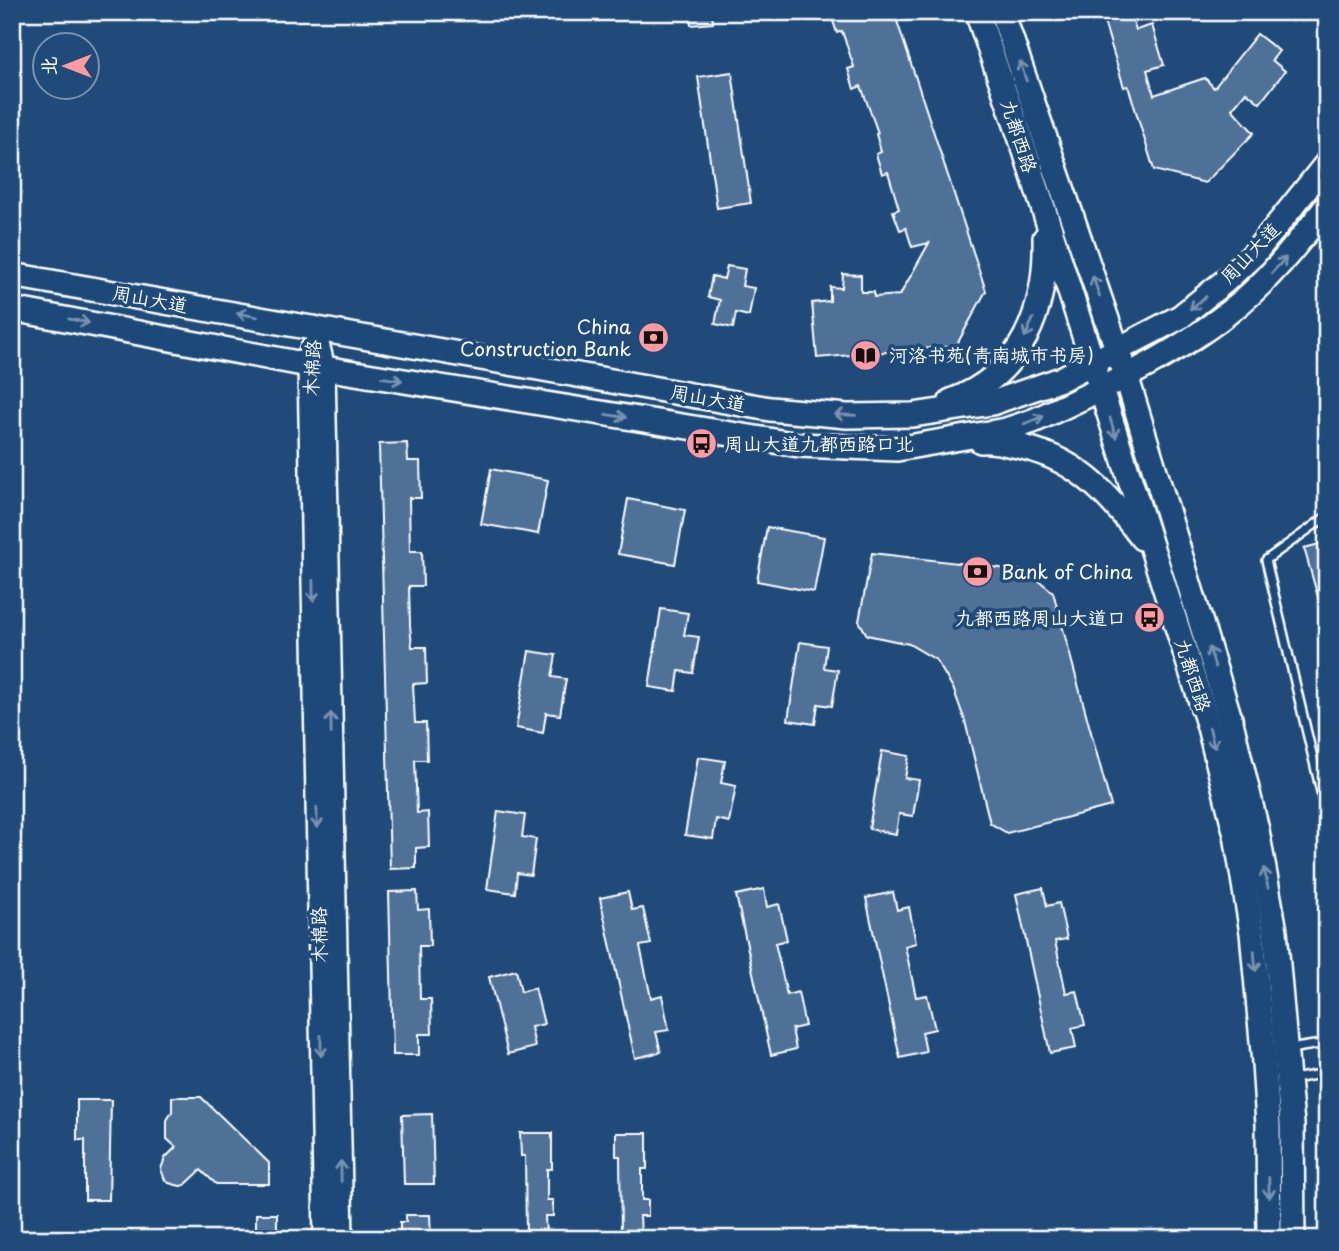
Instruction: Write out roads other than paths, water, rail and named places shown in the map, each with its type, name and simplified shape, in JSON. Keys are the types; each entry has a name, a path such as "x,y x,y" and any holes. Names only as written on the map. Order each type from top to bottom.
{"main road":[{"name":"九都西路","path":"977,12 1101,387 1209,727 1238,847 1252,933 1264,1063 1269,1239"},
{"name":"九都西路","path":"1003,12 1126,375 1231,722 1257,830 1276,931 1287,1050 1292,1124 1293,1239"},
{"name":"周山大道","path":"12,275 770,409 847,416 914,415 1014,397 1061,379 1181,317 1254,254 1327,163"},
{"name":"周山大道","path":"12,309 317,366 799,445 885,449 932,444 1006,430 1034,421 1187,342 1230,312 1280,265 1327,206"},
{"path":"914,415 978,389 997,376 1010,362 1032,322 1040,299 1046,257 1044,214"},
{"name":"木棉路","path":"314,327 342,1239"},
{"name":"木棉路","path":"317,366 325,1239"},
{"path":"932,444 988,441 1037,449 1086,475 1120,510 1152,551"}],"lane":[{"path":"1327,516 1266,560 1327,817"},
{"path":"1287,1050 1327,1043"},
{"path":"1289,1080 1327,1073"}],"place":[{"name":"China Construction Bank","path":"654,338"},
{"name":"河洛书苑(青南城市书房)","path":"866,355"},
{"name":"周山大道九都西路口北","path":"701,444"},
{"name":"Bank of China","path":"978,572"},
{"name":"九都西路周山大道口","path":"1149,618"}]}
